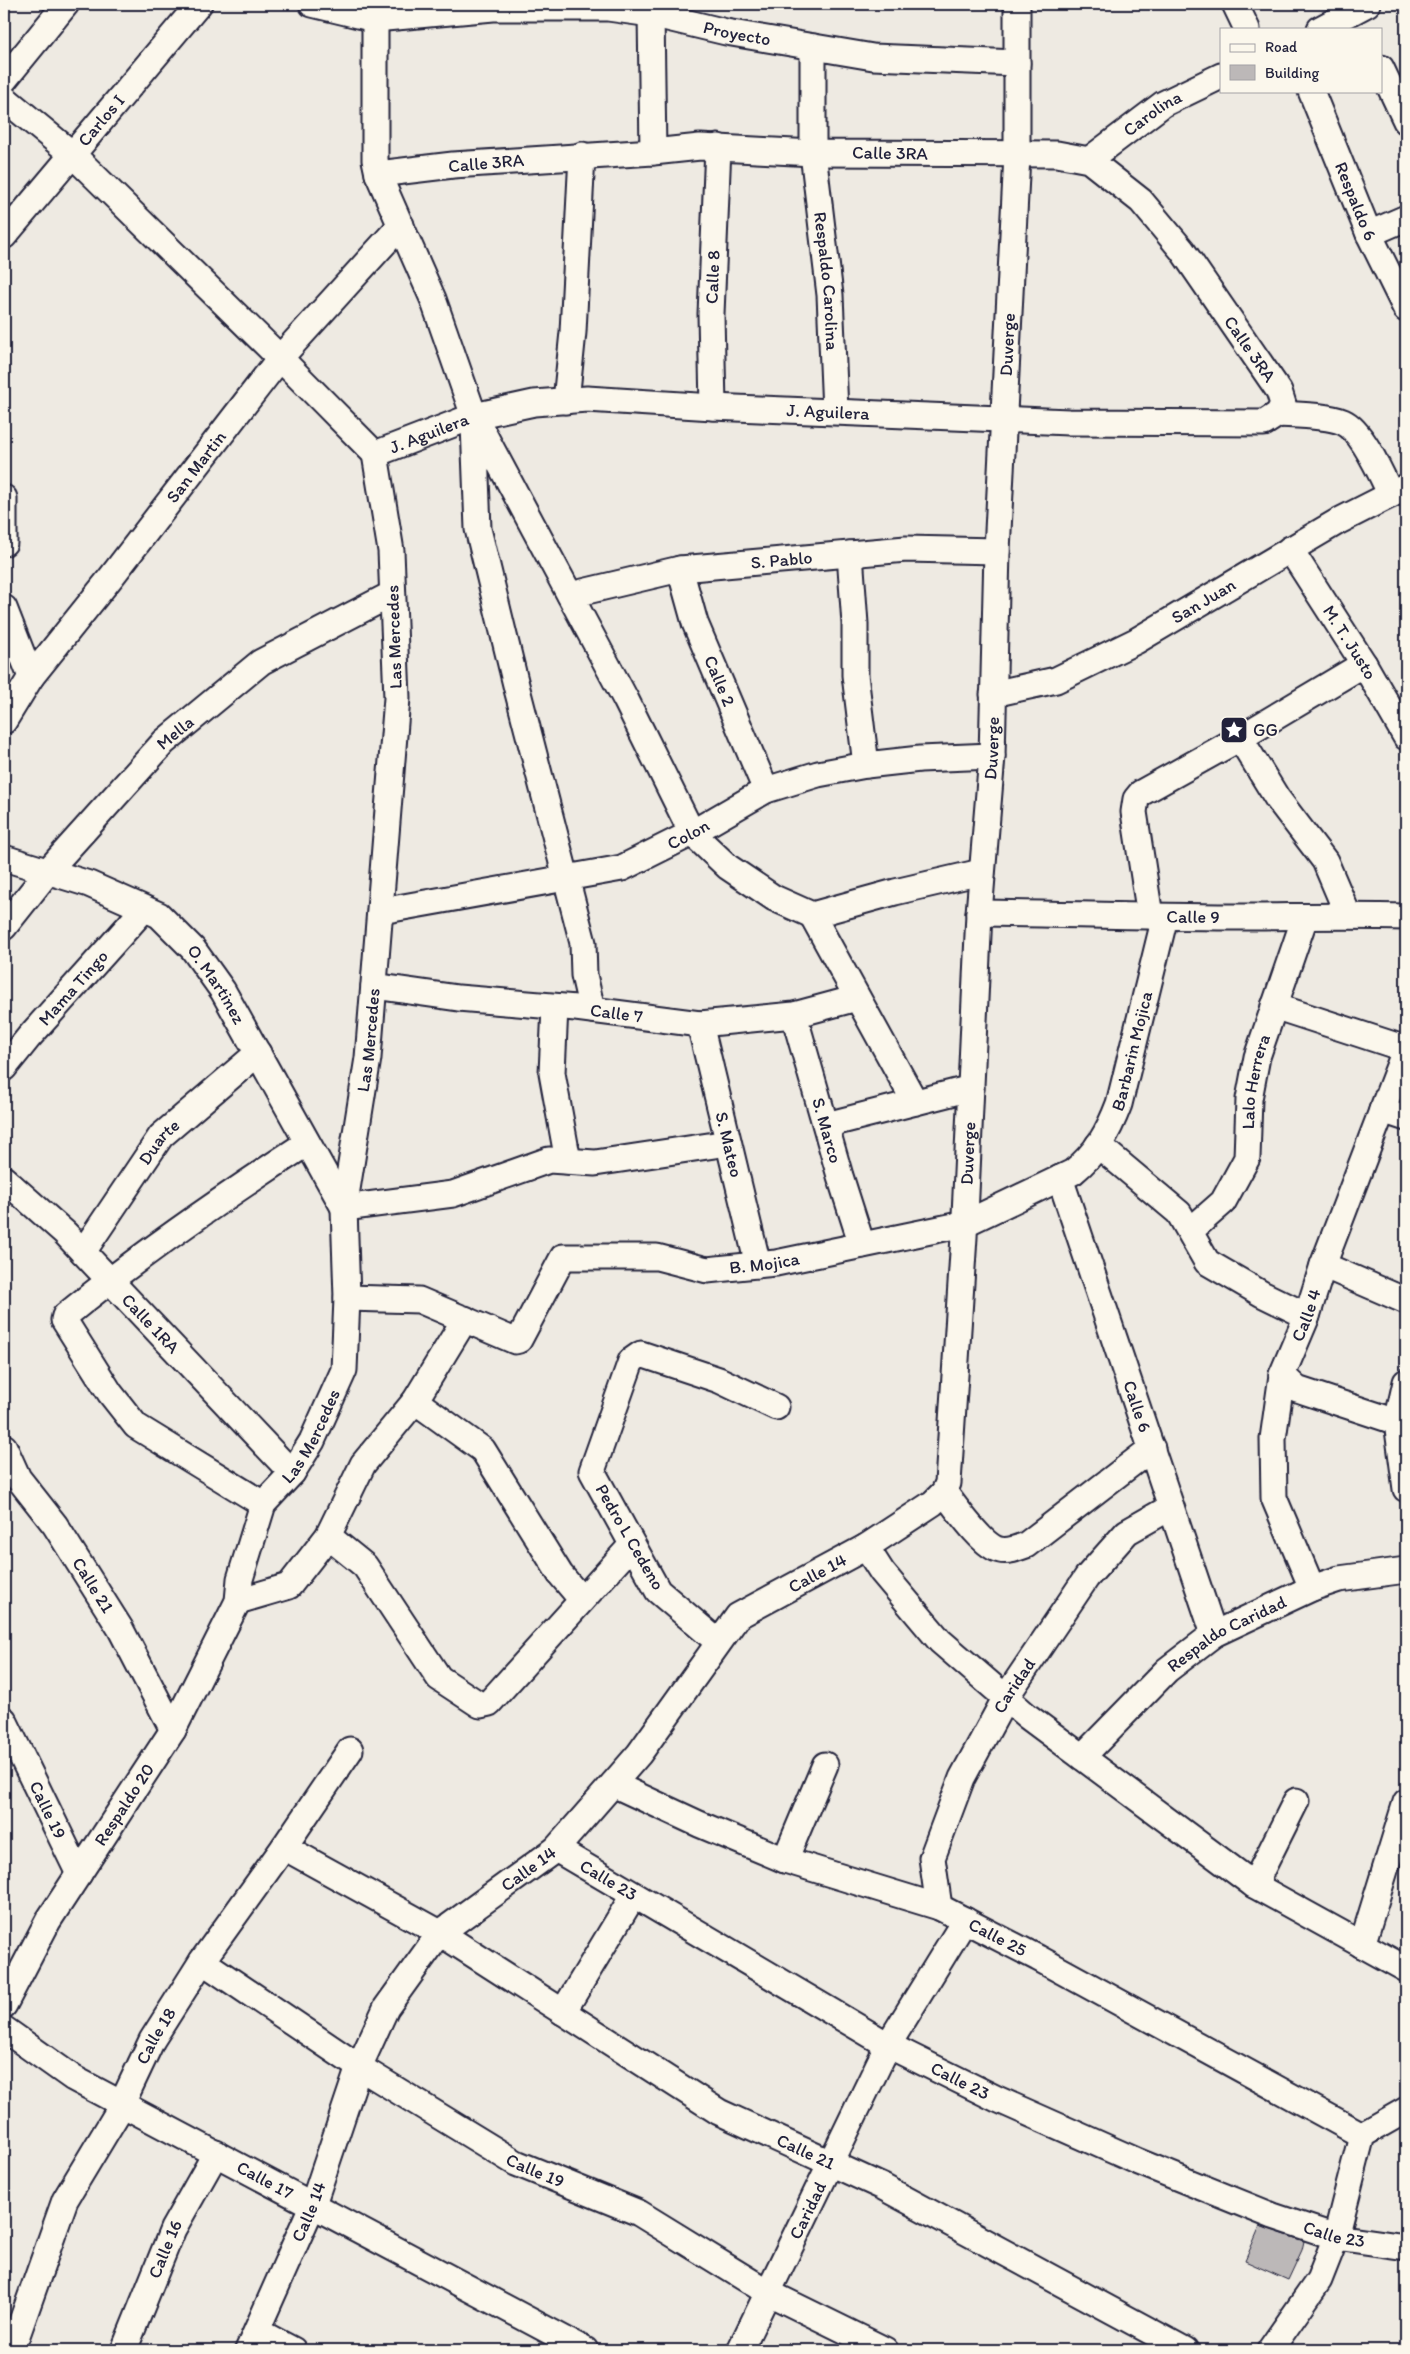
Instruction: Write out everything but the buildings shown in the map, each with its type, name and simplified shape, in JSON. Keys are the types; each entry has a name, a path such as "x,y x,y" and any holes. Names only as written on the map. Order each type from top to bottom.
{"street":[{"path":"4,80 66,4"},
{"name":"Carlos I","path":"4,236 199,4"},
{"name":"Proyecto","path":"312,4 375,19 493,8 540,6 608,8 651,14 726,32 873,57 1017,63"},
{"name":"Duverge","path":"944,1492 951,1470 978,912 992,756 1002,419 1017,155 1017,4"},
{"path":"1235,4 1247,28"},
{"path":"1322,28 1359,12"},
{"path":"651,14 653,152"},
{"path":"375,19 375,160 378,174 433,299 474,416 626,700 692,833 728,867 774,898 812,915 915,1102"},
{"name":"Respaldo Carolina","path":"813,47 813,152 830,295 835,411"},
{"path":"1382,70 1406,121"},
{"name":"Carolina","path":"1089,160 1163,104 1220,76"},
{"name":"Respaldo 6","path":"1311,92 1370,234 1406,309"},
{"path":"4,98 72,154 375,454"},
{"name":"Calle 3RA","path":"378,174 453,165 718,147 813,152 1057,154 1089,160 1141,201 1182,250 1279,391 1280,409"},
{"name":"Calle 8","path":"713,407 711,314 718,147"},
{"path":"566,401 573,332 582,155"},
{"path":"1370,234 1406,218"},
{"name":"San Martin","path":"4,721 31,677 112,576 280,358 401,225"},
{"name":"J. Aguilera","path":"375,454 474,416 534,403 587,399 713,407 1069,422 1264,423 1280,409"},
{"path":"1280,409 1344,422 1364,443 1399,491"},
{"path":"474,416 478,529 583,943 584,975 592,1010"},
{"name":"Las Mercedes","path":"238,1601 240,1578 263,1504 292,1473 312,1441 344,1370 347,1298 344,1208 368,1058 397,698 391,551 375,454"},
{"name":"San Juan","path":"993,694 1056,680 1136,641 1337,522 1399,491"},
{"path":"4,498 4,543"},
{"name":"M. T. Justo","path":"1290,549 1364,664 1406,737"},
{"name":"S. Pablo","path":"570,595 680,569 906,550 997,551"},
{"path":"850,554 855,624 855,675 866,765"},
{"name":"Calle 2","path":"680,569 695,623 766,790"},
{"name":"Mella","path":"4,927 47,872 164,742 261,662 392,594"},
{"path":"4,608 31,677"},
{"path":"1158,916 1134,812 1136,799 1141,793 1240,738 1364,664"},
{"path":"1240,738 1277,798 1325,861 1348,914"},
{"name":"Colon","path":"381,911 565,876 622,868 692,833 766,790 818,774 866,765 920,759 992,756"},
{"name":"O. Martinez","path":"4,858 89,884 159,915 193,949 223,991 344,1208"},
{"path":"812,915 895,892 981,872"},
{"name":"Mama Tingo","path":"4,1068 29,1036 144,909"},
{"name":"Calle 9","path":"978,912 1305,917 1348,914 1406,917"},
{"name":"Barbarin Mojica","path":"964,1224 1067,1175 1088,1159 1108,1133 1119,1104 1158,916"},
{"name":"Lalo Herrera","path":"1190,1231 1223,1202 1247,1158 1248,1099 1257,1058 1305,917"},
{"name":"Calle 7","path":"374,986 458,998 555,1006 700,1024 794,1015 857,998"},
{"path":"555,1006 552,1074 568,1161"},
{"path":"1274,1006 1406,1048"},
{"name":"S. Marco","path":"794,1015 862,1245"},
{"name":"S. Mateo","path":"700,1024 758,1265"},
{"name":"Calle 4","path":"1312,1588 1274,1498 1273,1439 1282,1375 1306,1316 1323,1265 1406,1048"},
{"name":"Duarte","path":"83,1252 161,1136 258,1053"},
{"path":"826,1125 970,1088"},
{"path":"1382,1110 1406,1118"},
{"path":"263,1504 136,1426 110,1393 64,1320 65,1316 110,1280 226,1196 307,1142"},
{"path":"344,1208 453,1194 548,1160 595,1163 728,1143"},
{"path":"1098,1145 1179,1213 1207,1262 1262,1294 1306,1316"},
{"name":"Calle 6","path":"1067,1175 1152,1448 1214,1634"},
{"name":"Calle 1RA","path":"4,1179 65,1233 292,1473"},
{"name":"B. Mojica","path":"465,1319 515,1341 519,1340 563,1257 657,1257 708,1270 758,1265 964,1224"},
{"path":"1323,1265 1406,1301"},
{"path":"238,1601 289,1586 328,1536 363,1464 415,1401 465,1319 418,1300 347,1298"},
{"name":"Pedro L Cedeno","path":"718,1642 658,1591 592,1471 631,1361 635,1356 641,1354 719,1380 776,1407"},
{"path":"1282,1375 1297,1389 1397,1422"},
{"path":"1406,1382 1397,1422 1406,1489"},
{"path":"415,1401 483,1450 560,1574 582,1600"},
{"name":"Calle 21","path":"4,1446 18,1478 55,1525 120,1628 174,1730"},
{"path":"944,1492 985,1542 999,1550 1014,1550 1026,1545 1152,1448"},
{"name":"Calle 14","path":"253,2340 313,2204 359,2067 386,2008 440,1933 556,1849 639,1754 738,1616 866,1547 933,1504 944,1492"},
{"name":"Caridad","path":"939,1907 932,1858 962,1778 1006,1697 1087,1577 1127,1532 1171,1507"},
{"path":"328,1536 365,1566 439,1678 480,1705 489,1702 632,1544"},
{"path":"866,1547 882,1572 940,1641 1006,1697 1082,1757 1254,1885 1406,1969"},
{"name":"Respaldo Caridad","path":"1082,1757 1168,1670 1214,1634 1312,1588 1339,1579 1406,1570"},
{"name":"Respaldo 20","path":"4,2004 48,1921 174,1730 238,1601"},
{"name":"Calle 19","path":"4,1720 79,1874"},
{"name":"Calle 18","path":"9,2350 16,2338 65,2200 118,2112 121,2102 152,2040 202,1961 284,1847 350,1750"},
{"path":"785,1860 825,1765"},
{"name":"Calle 25","path":"613,1784 699,1824 785,1860 939,1907 1038,1958 1362,2135"},
{"path":"1254,1885 1296,1801"},
{"path":"1362,1945 1406,1802"},
{"name":"Calle 21","path":"284,1847 440,1933 719,2112 892,2192 1185,2350"},
{"name":"Calle 23","path":"556,1849 888,2045 997,2099 1139,2162 1273,2216 1336,2237 1401,2246"},
{"path":"563,2012 633,1896"},
{"name":"Caridad","path":"740,2350 888,2045 965,1920"},
{"name":"Calle 19","path":"202,1961 359,2067 516,2163 639,2213 769,2293 885,2350"},
{"name":"Calle 17","path":"4,2029 73,2078 585,2350"},
{"path":"1270,2350 1319,2280 1336,2237 1362,2135 1406,2110"},
{"name":"Calle 16","path":"124,2350 173,2229 216,2153"},
{"path":"253,2340 294,2350"}],"place":[{"name":"GG","path":"1234,730"}]}
